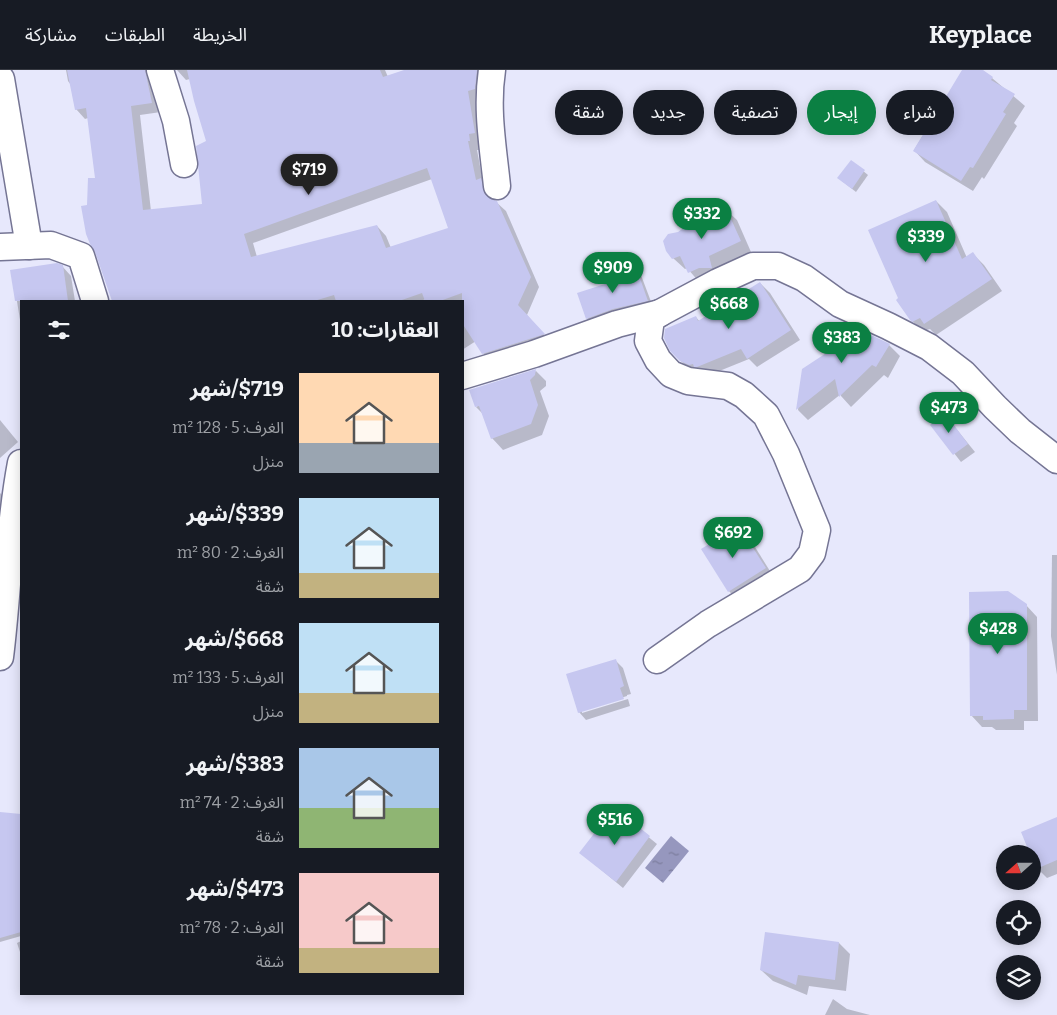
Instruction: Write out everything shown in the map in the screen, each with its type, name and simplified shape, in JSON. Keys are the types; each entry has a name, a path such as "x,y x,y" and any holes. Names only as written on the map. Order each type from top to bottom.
{"street":[{"path":"160,70 176,121 184,164"},
{"path":"492,70 490,123 497,186"},
{"path":"1,79 29,246"},
{"path":"0,247 51,245 81,256 95,300"},
{"path":"657,660 708,624 800,569 812,553 817,530 786,454 766,415 744,395 728,386 688,380 671,374 658,360 648,341 651,320 660,313 733,274 753,266 778,266 804,278 840,304 888,326 929,348 963,373 1020,431 1057,460"},
{"path":"464,375 534,354 617,324 660,313"},
{"path":"0,658 6,613 11,530 20,470"}],"water":[{"path":"671,836 689,851 663,883 645,868"}],"building":[{"path":"67,70 145,70 152,103 131,106 143,210 202,204 196,146 206,141 187,70 380,70 383,77 404,70 477,70 475,89 468,91 475,133 469,134 470,141 468,141 476,180 481,178 485,194 497,201 531,277 518,305 545,334 482,354 464,326 464,300 462,300 462,293 443,300 425,300 422,293 402,300 336,300 334,295 317,300 112,300 95,252 86,234 81,206 87,205 88,178 95,178 86,108 75,110","holes":["427,168 448,228 386,248 377,225 251,257 244,234"]},
{"path":"962,70 983,70 993,77 991,80 1015,94 1003,112 1006,114 973,168 970,167 961,181 913,151 923,135 954,135 954,90 950,90"},
{"path":"851,160 865,170 852,189 837,178"},
{"path":"936,200 962,259 973,252 992,279 924,324 920,318 912,322 896,300 898,298 868,230"},
{"path":"726,208 741,241 709,256 712,268 699,268 688,273 680,256 672,259 666,251 663,241 668,234 678,232 688,225"},
{"path":"57,263 63,265 68,300 15,301 10,270"},
{"path":"636,267 648,301 613,309 586,319 577,293 605,284 603,279"},
{"path":"760,282 791,330 747,359 741,349 694,367 693,364 689,365 680,361 670,351 664,338 665,329 696,316 698,321"},
{"path":"850,325 890,344 876,367 872,365 839,397 835,379 796,410 802,369 840,344"},
{"path":"536,369 535,375 530,380 538,405 531,424 491,439 479,406 475,407 469,390"},
{"path":"945,413 968,444 953,455 930,425"},
{"path":"739,526 766,568 728,592 701,549"},
{"path":"1008,591 1027,604 1027,710 1014,710 1014,719 983,720 983,716 970,716 969,592"},
{"path":"616,659 624,686 620,688 624,699 578,713 566,674"},
{"path":"0,812 20,814 20,932 0,938"},
{"path":"610,813 620,821 624,815 650,836 616,882 579,853"},
{"path":"1057,817 1057,860 1041,867 1041,845 1026,845 1021,832"},
{"path":"765,932 839,942 835,980 798,975 796,985 760,970"}]}
